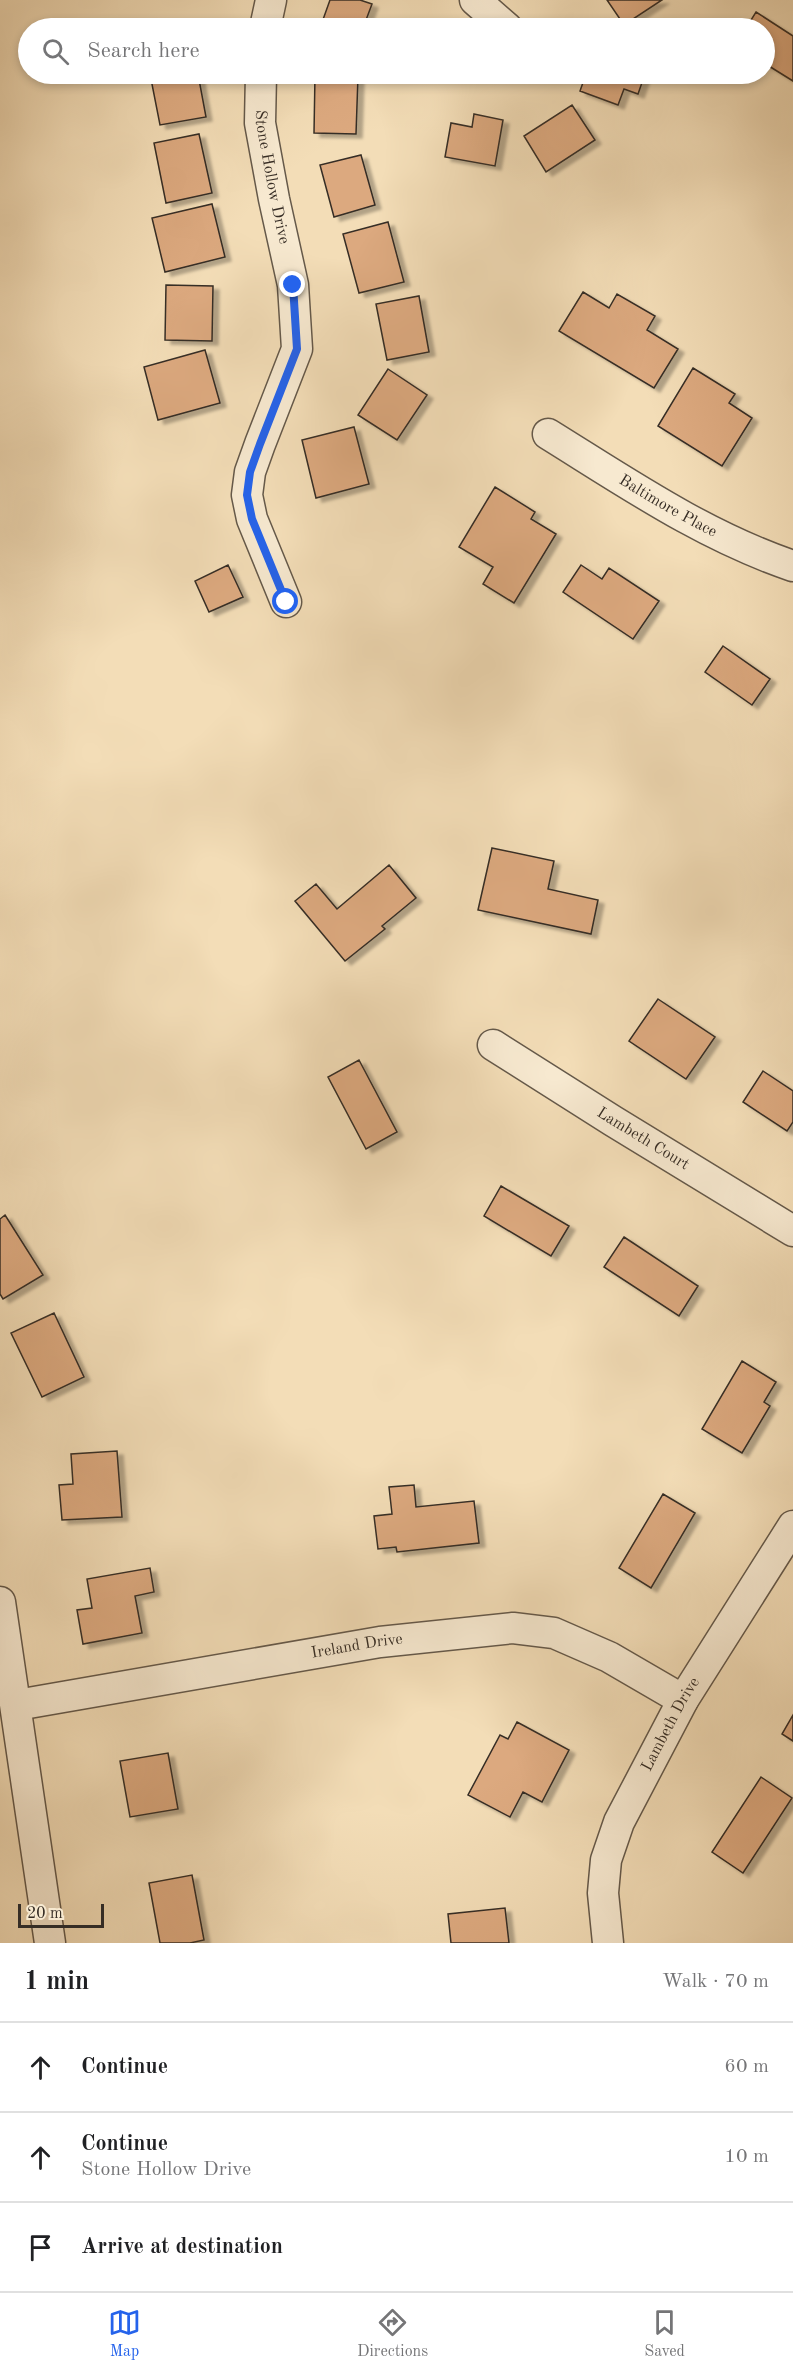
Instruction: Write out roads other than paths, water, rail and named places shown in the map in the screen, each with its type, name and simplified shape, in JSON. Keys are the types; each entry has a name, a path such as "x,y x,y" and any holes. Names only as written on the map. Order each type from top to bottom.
{"street":[{"path":"268,18 272,0"},
{"path":"476,0 496,18"},
{"name":"Stone Hollow Drive","path":"261,84 260,123 293,285 297,349 250,472 247,495 252,519 286,602"},
{"name":"Baltimore Place","path":"548,434 693,523 733,543 793,566"},
{"name":"Lambeth Court","path":"493,1045 793,1231"},
{"name":"Lambeth Drive","path":"608,1943 603,1893 606,1860 619,1822 683,1700 793,1526"},
{"path":"0,1602 17,1705 50,1943"},
{"name":"Ireland Drive","path":"17,1705 380,1642 513,1628 554,1633 609,1657 683,1700"}]}
